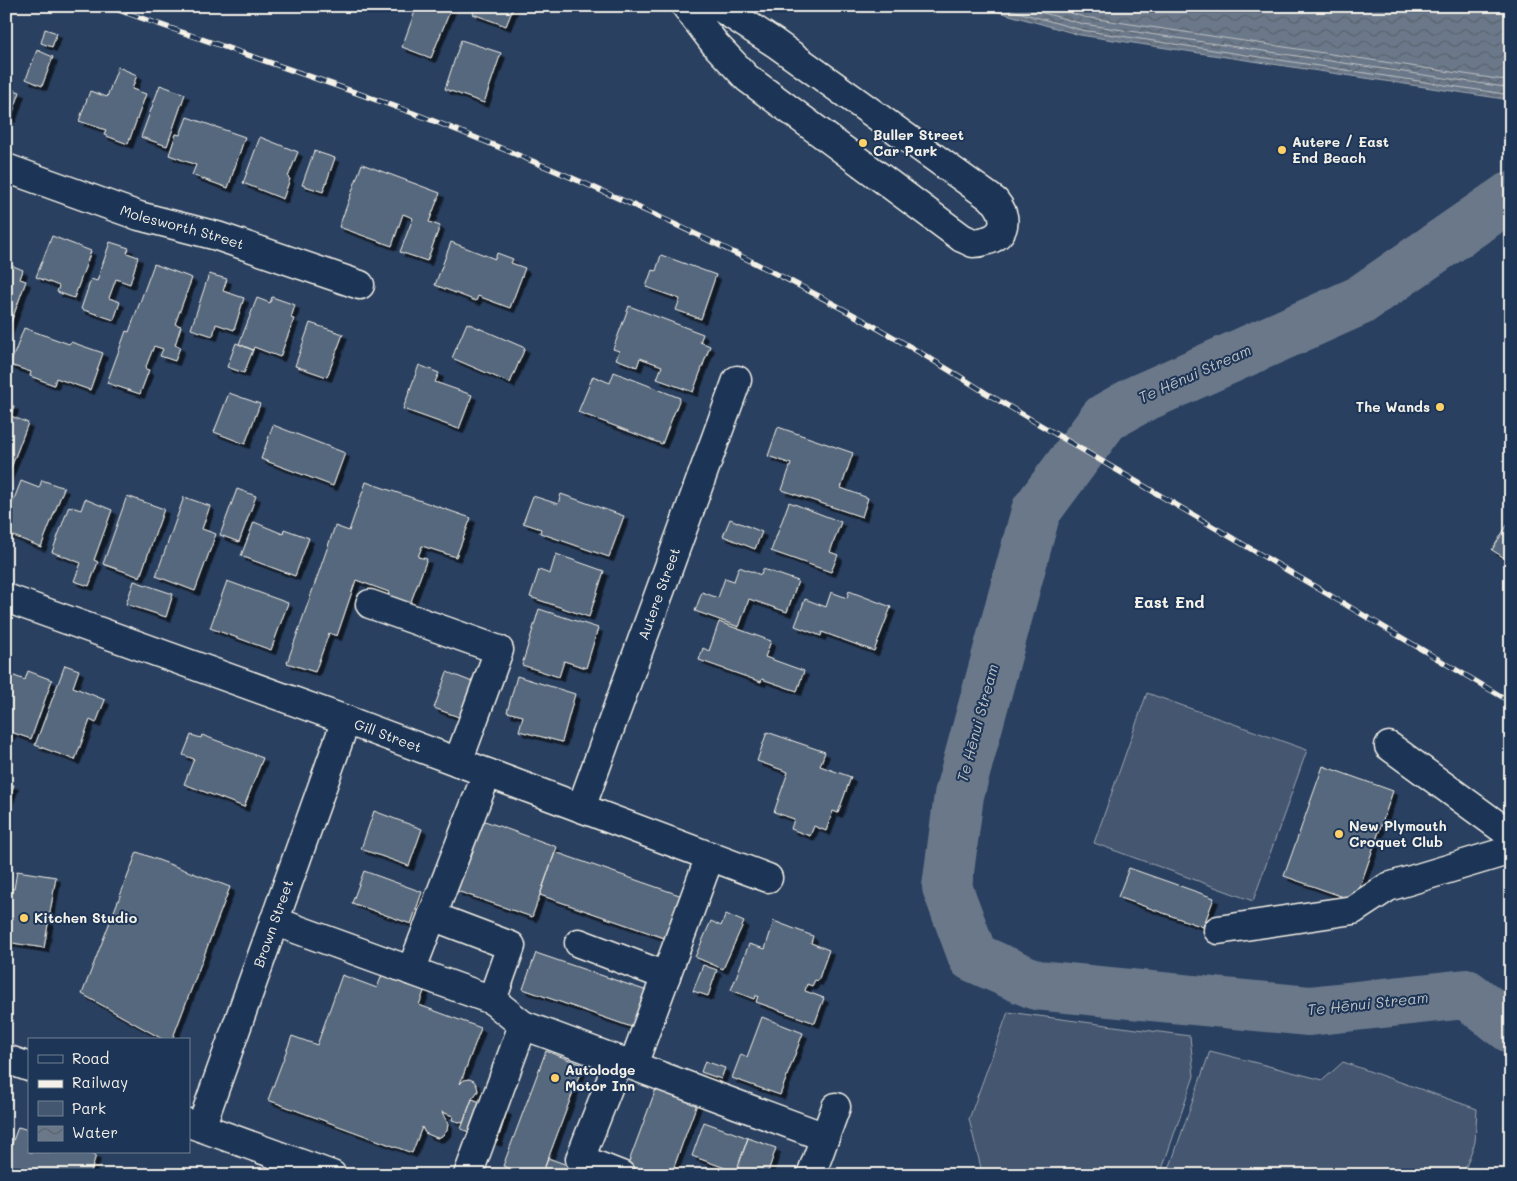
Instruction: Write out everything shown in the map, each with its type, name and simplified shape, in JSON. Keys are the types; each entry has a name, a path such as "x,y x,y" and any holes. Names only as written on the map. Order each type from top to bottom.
{"street":[{"path":"686,6 715,44 747,78 962,238 974,243 995,238 1001,231 1004,221 1002,210 995,201 775,43 718,6"},
{"name":"Molesworth Street","path":"6,168 139,216 217,236 360,285"},
{"name":"Autere Street","path":"581,808 737,380"},
{"name":"Gill Street","path":"6,598 346,720 768,878"},
{"path":"370,604 499,650 458,762"},
{"name":"Brown Street","path":"195,1125 274,921 346,720"},
{"path":"1389,746 1511,835"},
{"path":"411,971 487,773"},
{"path":"1218,930 1353,910 1388,887 1511,850"},
{"path":"621,1175 580,1159 666,976 710,856"},
{"path":"432,916 511,946 492,1000"},
{"path":"274,921 492,1000 523,1025 825,1137"},
{"path":"579,943 666,976"},
{"path":"468,1175 523,1025"},
{"path":"6,1059 28,1066"},
{"path":"812,1175 836,1107"},
{"path":"195,1125 332,1175"}],"green space":[{"path":"1147,693 1307,750 1253,901 1094,843"},
{"path":"1008,1012 1190,1036 1194,1076 1160,1175 986,1175 981,1168 969,1119"},
{"path":"1210,1051 1323,1080 1343,1062 1477,1109 1475,1142 1463,1175 1167,1175"}],"water":[{"path":"978,6 1511,6 1511,100 1080,35"}],"building":[{"path":"417,6 452,6 431,58 402,47"},
{"path":"476,6 514,6 506,26 473,14"},
{"path":"45,29 57,33 52,47 41,43"},
{"path":"461,40 501,53 484,103 445,89"},
{"path":"37,50 53,57 42,86 26,79"},
{"path":"118,67 137,75 132,89 146,94 128,144 104,135 106,130 79,121 90,91 107,97"},
{"path":"160,85 185,94 167,146 141,137"},
{"path":"6,87 20,92 11,118 6,117"},
{"path":"187,117 245,137 228,188 192,175 196,165 169,155 176,134 180,135"},
{"path":"260,137 298,152 288,177 290,179 283,199 243,183"},
{"path":"314,151 335,158 323,192 302,185"},
{"path":"362,164 440,193 429,222 440,226 427,261 400,252 413,218 403,214 392,246 339,227"},
{"path":"52,236 91,251 74,298 57,292 59,286 36,277"},
{"path":"110,242 129,248 127,253 138,257 130,284 116,279 109,298 120,302 114,320 81,309 91,279 97,281"},
{"path":"451,242 495,259 497,253 513,259 511,263 525,268 510,308 478,296 476,301 435,285"},
{"path":"661,255 716,275 701,319 676,310 680,299 646,287 652,270 656,271"},
{"path":"6,263 23,270 20,279 26,281 6,336"},
{"path":"154,264 192,278 175,324 181,326 175,345 180,347 175,361 160,356 163,349 154,346 145,369 149,370 140,394 107,383 126,331 129,332"},
{"path":"209,274 227,279 223,291 244,298 234,330 216,324 213,336 191,329"},
{"path":"272,297 295,305 291,318 294,319 280,357 254,347 253,350 239,344 257,298 270,303"},
{"path":"629,306 703,334 700,342 710,346 693,392 657,379 662,366 640,358 637,367 616,359 619,351 613,349"},
{"path":"310,323 343,334 327,377 295,366"},
{"path":"467,323 525,348 510,383 452,358"},
{"path":"24,328 69,344 71,342 103,353 90,390 56,378 54,385 30,376 31,372 10,365"},
{"path":"236,343 253,350 244,373 227,367"},
{"path":"419,365 439,373 435,382 472,395 459,429 403,409"},
{"path":"614,372 680,398 662,444 578,412 593,376 610,383"},
{"path":"229,393 260,404 245,444 214,432"},
{"path":"6,404 14,406 11,416 28,423 6,481"},
{"path":"273,425 345,453 333,486 261,459"},
{"path":"778,427 853,453 841,488 868,498 862,517 782,490 791,464 768,456"},
{"path":"42,480 64,488 41,547 6,533 6,520 21,481 39,488"},
{"path":"366,482 471,518 456,557 422,546 418,557 427,559 410,604 388,596 389,592 356,580 337,636 329,633 315,672 287,663 335,526 349,531"},
{"path":"237,489 256,496 239,542 220,535"},
{"path":"561,494 624,516 609,557 540,533 541,529 523,523 533,496 558,504"},
{"path":"127,496 164,509 140,577 103,564"},
{"path":"184,497 210,506 202,529 216,534 195,591 156,576"},
{"path":"85,499 112,510 94,560 98,562 89,586 74,581 81,563 52,552 69,506 81,510"},
{"path":"789,502 841,522 830,552 838,555 831,572 771,551"},
{"path":"730,519 762,532 755,549 723,536"},
{"path":"1511,519 1511,562 1492,550"},
{"path":"254,522 283,534 284,529 309,538 295,576 241,556"},
{"path":"556,554 604,571 589,617 530,597 539,570 550,574"},
{"path":"739,567 761,575 763,569 798,581 787,612 749,599 739,627 695,611 702,592 718,598 725,578 734,581"},
{"path":"134,581 173,594 166,617 126,604"},
{"path":"227,581 288,603 271,650 210,628"},
{"path":"849,591 891,607 874,651 822,632 821,636 795,626 805,599 826,607 831,592 847,598"},
{"path":"539,609 598,628 586,668 564,661 559,677 522,665"},
{"path":"719,622 771,641 765,657 804,671 797,691 762,679 761,682 699,660 703,648 709,651"},
{"path":"65,665 79,670 73,687 105,700 96,723 90,720 75,760 35,745"},
{"path":"28,671 52,680 31,739 11,732 6,745 6,673 25,680"},
{"path":"447,672 480,685 467,720 434,708"},
{"path":"517,676 575,694 562,742 519,731 523,716 507,712"},
{"path":"767,732 825,752 820,766 851,777 838,813 833,811 826,831 814,826 810,836 791,829 794,819 774,812 788,772 757,761"},
{"path":"191,735 201,738 202,735 263,758 244,807 184,784 194,759 183,755"},
{"name":"New Plymouth Croquet Club","path":"1323,766 1393,791 1355,901 1284,876"},
{"path":"6,783 14,785 6,806"},
{"path":"374,811 422,829 409,866 361,849"},
{"path":"482,820 557,847 532,917 457,891"},
{"path":"137,852 230,887 173,1038 160,1038 82,994"},
{"path":"555,852 688,898 673,941 540,895"},
{"path":"1129,868 1214,898 1203,927 1118,897"},
{"path":"17,871 56,877 44,948 6,942 6,912 10,888 14,889"},
{"path":"364,871 422,892 411,924 352,903"},
{"path":"726,914 744,922 723,969 695,957 711,921 721,926"},
{"path":"774,921 813,936 811,943 829,950 818,981 815,980 812,986 807,984 805,991 824,998 815,1023 756,1002 758,996 755,996 754,999 731,990 749,944 765,949"},
{"path":"536,953 653,993 640,1030 523,989"},
{"path":"703,965 717,970 708,996 693,991"},
{"path":"385,967 427,983 419,1005 481,1028 460,1084 464,1080 469,1079 474,1081 478,1091 472,1099 463,1123 452,1120 453,1116 442,1112 448,1124 447,1131 437,1138 425,1133 422,1127 412,1153 268,1100 292,1036 317,1045 342,975 377,988"},
{"path":"762,1017 803,1033 780,1095 732,1078 741,1054 747,1057"},
{"path":"546,1051 583,1065 542,1175 525,1175 503,1166"},
{"path":"705,1061 725,1068 721,1079 701,1072"},
{"path":"657,1086 698,1101 671,1175 649,1175 627,1167"},
{"path":"472,1099 507,1111 497,1142 461,1129"},
{"path":"704,1122 748,1138 736,1172 692,1156"},
{"path":"18,1127 28,1130 28,1154 96,1155 90,1175 6,1175 6,1160"},
{"path":"748,1138 776,1148 767,1175 735,1175"},
{"path":"548,1158 595,1175 542,1175"}],"waterway":[{"name":"Te Hēnui Stream","path":"1511,196 1359,301 1139,399 1105,418 1036,511 959,795 947,887 973,957 1036,985 1309,1011 1466,994 1511,1028"}],"railway":[{"path":"107,6 413,113 570,177 730,250 834,304 936,362 1511,702"}],"place":[{"name":"Buller Street Car Park","path":"863,143"},
{"name":"Autere / East End Beach","path":"1282,150"},
{"name":"The Wands","path":"1440,407"},
{"name":"New Plymouth Croquet Club","path":"1339,834"},
{"name":"Kitchen Studio","path":"24,918"},
{"name":"Autolodge Motor Inn","path":"555,1078"}],"district":[{"name":"East End","path":"1169,602"}]}
